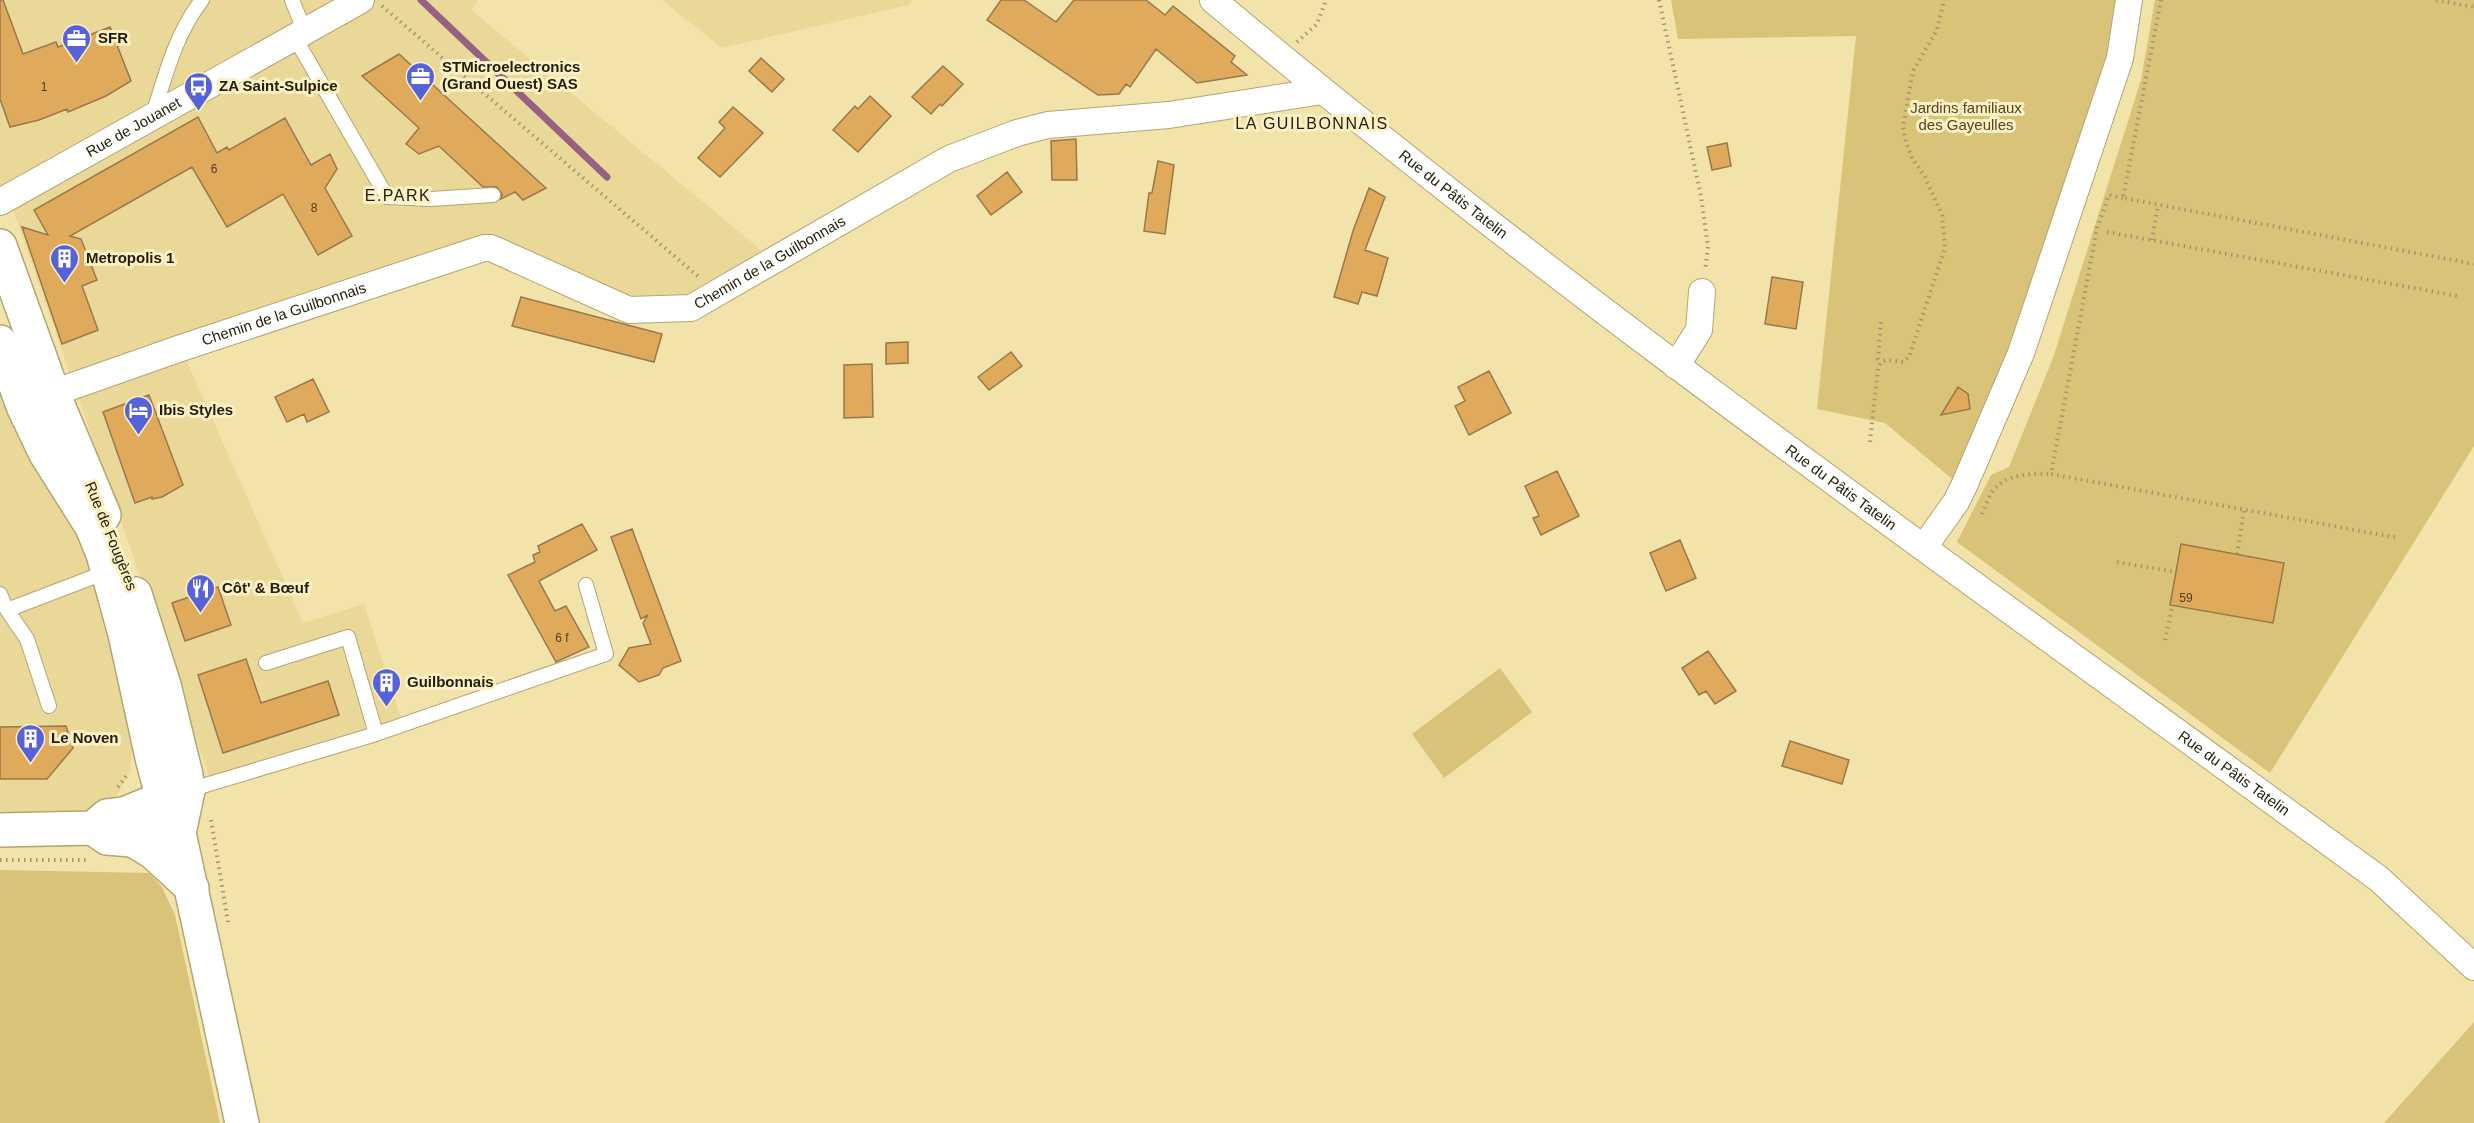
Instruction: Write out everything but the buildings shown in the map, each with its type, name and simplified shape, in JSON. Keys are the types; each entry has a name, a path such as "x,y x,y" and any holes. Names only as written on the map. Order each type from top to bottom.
{"main road":[{"name":"Rue de Fougères","path":"0,246 53,393 117,546 152,644 183,757 176,810"},
{"path":"0,342 23,406 46,454 92,527 109,572 176,810 242,1123"},
{"path":"0,830 92,844 107,838 134,840 150,834 176,810"},
{"path":"92,844 106,816 176,810"},
{"path":"134,840 154,854 192,888"}],"street":[{"name":"Rue du Pâtis Tatelin","path":"1213,0 1322,91 1479,216 1676,366 2379,879 2474,967"},
{"path":"1924,547 1960,494 2021,353 2120,58 2129,0"},
{"name":"Rue de Jouanet","path":"0,202 300,35 344,4"},
{"name":"Chemin de la Guilbonnais","path":"53,393 181,348 484,248 491,248 629,310 691,308 949,159 1017,133 1048,125 1169,115 1322,91"},
{"path":"1676,366 1699,330 1702,292"}],"lane":[{"path":"153,115 175,50 186,25 202,0"},
{"path":"292,0 300,35 387,197 431,199 493,195"},
{"path":"7,610 109,572"},
{"path":"176,810 376,734 606,654 586,585"},
{"path":"0,594 7,610 27,639 49,706"},
{"path":"266,663 348,637 376,734"}],"path":[{"path":"376,0 717,292"},
{"path":"1281,57 1317,24 1323,14 1326,0"},
{"path":"1659,0 1701,196 1708,247 1702,292"},
{"path":"1870,442 1878,368 1881,362 1887,360 1903,362 1909,357 1945,248 1942,215 1925,177 1912,158 1903,126 1913,71 1937,30 1944,0"},
{"path":"2124,198 2161,0"},
{"path":"2436,0 2474,8"},
{"path":"2051,474 2097,228 2109,195 2474,264"},
{"path":"2152,240 2158,205"},
{"path":"2107,232 2458,296"},
{"path":"1881,322 1878,359 1881,362"},
{"path":"1982,514 1993,490 2002,482 2031,473 2051,474 2399,538"},
{"path":"2238,554 2244,511"},
{"path":"2117,562 2176,572"},
{"path":"2165,640 2173,605"},
{"path":"112,794 132,769"},
{"path":"0,860 92,844"}],"shaded area":[{"path":"0,0 478,0 471,10 773,260 691,308 629,310 491,248 181,348 303,623 364,604 401,718 210,778 9,198 0,202"},
{"path":"662,0 912,0 909,5 722,48"},
{"path":"0,387 12,426 83,543 116,654 133,740 130,771 117,796 100,809 72,815 0,814"}],"green space":[{"name":"Jardins familiaux des Gayeulles","path":"1671,0 2117,0 2108,70 2019,340 1957,483 1885,423 1817,409 1856,36 1678,39"},
{"path":"2155,0 2474,0 2474,446 2270,773 1957,542 1991,475 2009,467 2053,358 2141,80"},
{"path":"1500,668 1532,712 1444,778 1412,734"},
{"path":"0,870 149,873 162,887 175,915 220,1123 0,1123"},
{"path":"2474,1022 2474,1123 2384,1123"}],"waterway":[{"path":"421,0 607,177"}],"place":[{"name":"SFR","path":"77,64"},
{"name":"STMicroelectronics (Grand Ouest) SAS","path":"421,102"},
{"name":"ZA Saint-Sulpice","path":"198,112"},
{"name":"Metropolis 1","path":"65,284"},
{"name":"Ibis Styles","path":"138,436"},
{"name":"Côt' & Bœuf","path":"201,614"},
{"name":"Guilbonnais","path":"386,708"},
{"name":"Le Noven","path":"30,764"}],"district":[{"name":"LA GUILBONNAIS","path":"1312,123"},
{"name":"E.PARK","path":"398,195"}]}
